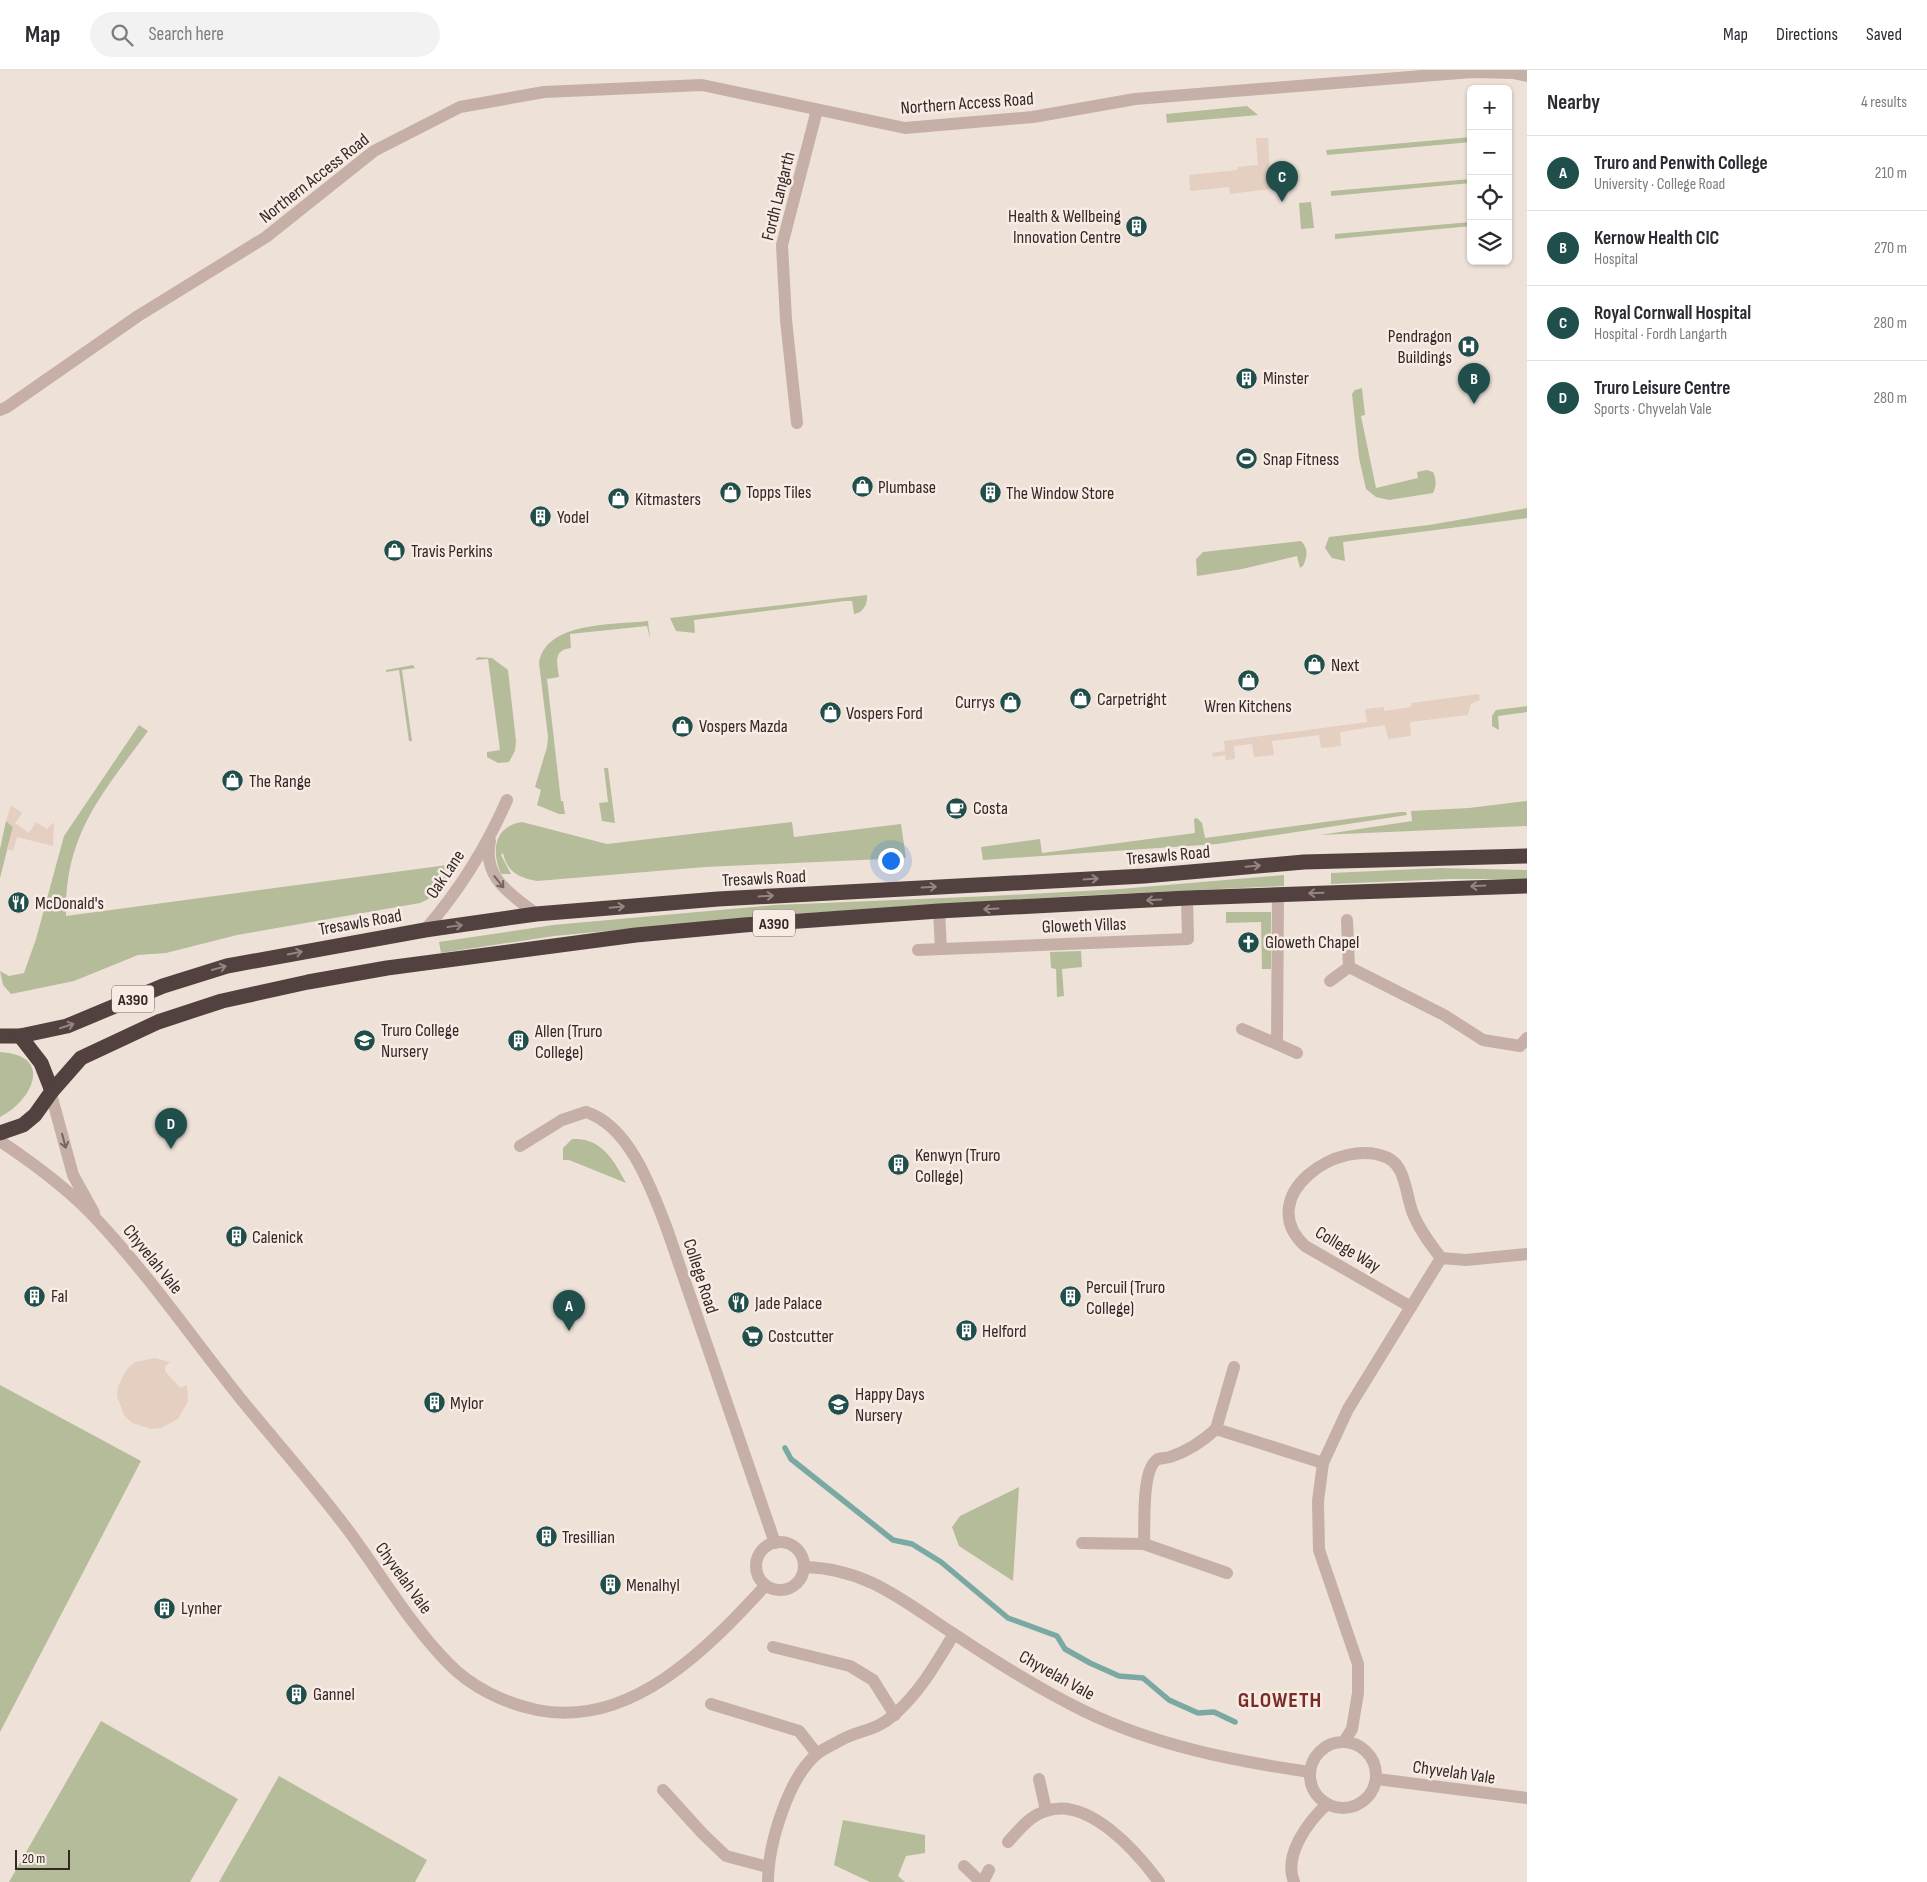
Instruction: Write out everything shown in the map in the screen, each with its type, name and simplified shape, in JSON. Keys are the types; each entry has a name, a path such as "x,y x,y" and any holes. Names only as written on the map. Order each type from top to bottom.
{"highway":[{"name":"Tresawls Road","path":"20,1036 67,1026 163,986 220,968 425,930 536,914 718,899 1125,877 1304,862 1527,856"},
{"name":"A390","path":"0,1133 12,1130 29,1120 81,1058 158,1022 214,1003 308,982 486,954 636,935 939,911 1278,894 1527,886"},
{"name":"A390","path":"0,1036 20,1036"},
{"path":"20,1036 41,1063 52,1093"}],"street":[{"name":"Northern Access Road","path":"0,410 138,316 266,238 374,151 460,107 544,92 702,85 905,128 1033,117 1135,99 1472,72 1514,73 1527,76"},
{"name":"Fordh Langarth","path":"797,423 786,320 782,245 817,110"},
{"name":"Oak Lane","path":"425,930 450,902 491,836 507,800"},
{"name":"Oak Lane","path":"491,836 489,860 495,879 536,914"},
{"path":"1277,1044 1278,894"},
{"name":"Gloweth Villas","path":"918,950 1188,939 1187,898"},
{"path":"939,911 941,949"},
{"path":"1347,920 1349,967"},
{"path":"1330,981 1349,967"},
{"path":"1349,967 1444,1015 1483,1040 1520,1046 1527,1038"},
{"path":"1242,1029 1297,1053"},
{"name":"Chyvelah Vale","path":"52,1093 73,1176 98,1220"},
{"name":"College Road","path":"520,1146 562,1120 586,1112 595,1116 617,1134 636,1159 667,1228 775,1543"},
{"name":"Chyvelah Vale","path":"0,1141 29,1161 98,1220 132,1259 345,1526 424,1635 449,1665 477,1687 510,1703 539,1710 585,1711 626,1701 655,1685 707,1645 726,1629 766,1586"},
{"name":"College Way","path":"1411,1306 1305,1246 1295,1236 1289,1224 1288,1205 1296,1185 1318,1168 1340,1156 1366,1154 1388,1158 1399,1168 1414,1216 1428,1242 1442,1258"},
{"path":"1344,1742 1352,1730 1358,1693 1358,1664 1319,1550 1318,1501 1324,1463 1348,1409 1442,1258 1466,1260 1527,1254"},
{"path":"1144,1544 1147,1478 1150,1467 1158,1460 1187,1450 1202,1442 1216,1429 1234,1367"},
{"path":"1216,1429 1324,1463"},
{"path":"775,1543 793,1546 799,1552 805,1567 798,1582 792,1588 776,1590 766,1586 758,1574 758,1558 762,1550 775,1543"},
{"path":"1082,1543 1144,1544 1227,1573"},
{"name":"Chyvelah Vale","path":"805,1567 845,1572 874,1582 902,1598 954,1634 1044,1690 1120,1728 1205,1753 1266,1766 1310,1772"},
{"path":"768,1882 768,1867 784,1804 796,1778 817,1754 844,1738 874,1729 895,1715 920,1688 954,1634"},
{"path":"773,1647 850,1666 873,1680 895,1715"},
{"path":"711,1704 800,1731 817,1754"},
{"path":"1344,1742 1354,1744 1370,1755 1377,1779 1371,1793 1356,1806 1346,1808 1327,1804 1314,1790 1310,1772 1318,1754 1325,1747 1344,1742"},
{"path":"1039,1779 1046,1810"},
{"name":"Chyvelah Vale","path":"1377,1779 1527,1798"},
{"path":"663,1790 726,1856 768,1867"},
{"path":"1292,1882 1292,1863 1298,1840 1316,1814 1327,1804"},
{"path":"1008,1842 1026,1821 1046,1810 1065,1810 1090,1816 1112,1829 1141,1858 1159,1882"},
{"path":"964,1866 982,1882 989,1870"}],"green space":[{"path":"1247,106 1258,115 1167,123 1166,114"},
{"path":"1467,137 1467,142 1327,155 1326,150"},
{"path":"1467,179 1467,183 1331,196 1331,191"},
{"path":"1311,202 1314,228 1301,229 1299,203"},
{"path":"1467,222 1467,226 1335,239 1335,234"},
{"path":"1362,388 1365,415 1361,416 1376,488 1418,478 1417,472 1427,470 1433,472 1435,477 1436,485 1433,493 1389,500 1376,497 1366,489 1359,458 1352,394 1355,390"},
{"path":"1527,508 1527,518 1343,542 1345,561 1332,558 1325,548 1329,537 1429,525"},
{"path":"1301,541 1305,547 1306,559 1300,568 1297,556 1242,569 1197,576 1196,559 1203,552"},
{"path":"867,595 867,602 864,607 860,612 854,614 852,601 845,601 694,620 695,633 676,631 670,618"},
{"path":"648,621 650,639 647,626 570,634 571,648 561,651 559,654 559,677 547,679 561,801 563,801 565,814 559,814 537,805 541,790 535,787 547,747 548,737 539,663 544,649 554,639 568,632 600,625"},
{"path":"478,657 492,658 508,670 516,741 515,751 509,762 498,763 487,757 487,752 500,750 488,659 475,660"},
{"path":"413,665 415,668 402,670 412,741 409,741 399,670 386,672 386,670"},
{"path":"1527,706 1527,712 1498,716 1499,730 1492,726 1492,716 1496,710"},
{"path":"139,725 148,731 102,795 89,816 79,838 67,887 66,916 455,864 437,892 420,903 237,935 166,953 138,955 74,981 11,994 3,985 0,971 9,976 24,973 36,939 64,836"},
{"path":"604,768 608,768 615,823 602,821 599,803 608,802"},
{"path":"1527,801 1527,826 1320,835 1412,821 1411,811 1469,808"},
{"path":"1406,812 1407,815 1217,844 983,860 981,847 1040,839 1042,853 1195,833 1194,819 1197,818 1202,823 1205,838"},
{"path":"6,821 13,827 0,878 0,849"},
{"path":"522,822 607,844 792,822 794,837 901,824 906,858 705,867 537,881 515,873 507,865 503,853 501,855 511,874 501,874 498,865 496,848 500,834 513,824"},
{"path":"1440,868 1527,870 1527,879 1451,879 1331,884 1331,873"},
{"path":"1284,875 1284,886 1075,896 776,915 554,936 441,953 439,942 553,925 775,905 1120,889"},
{"path":"1226,912 1271,912 1271,969 1262,969 1261,922 1226,923"},
{"path":"1081,951 1082,967 1062,969 1064,996 1057,997 1056,969 1051,968 1050,952"},
{"path":"0,1052 17,1055 27,1061 32,1069 33,1079 29,1090 22,1100 0,1117"},
{"path":"572,1139 582,1139 599,1146 617,1166 626,1183 569,1160 563,1160 563,1148"},
{"path":"0,1385 141,1461 0,1732"},
{"path":"1019,1487 1013,1581 959,1546 952,1527 960,1516"},
{"path":"101,1721 238,1799 190,1882 9,1882"},
{"path":"279,1776 427,1860 415,1882 219,1882"},
{"path":"843,1820 925,1835 925,1853 906,1856 898,1876 905,1882 870,1882 834,1865"}],"shaded area":[{"path":"1256,138 1268,138 1271,189 1230,194 1229,187 1190,191 1189,175 1237,170 1237,167 1258,165"},
{"path":"1479,694 1480,700 1471,704 1468,715 1410,722 1411,736 1388,739 1385,725 1340,732 1341,746 1321,748 1319,735 1272,741 1274,755 1254,757 1252,744 1234,746 1235,759 1226,760 1225,755 1213,757 1212,753 1225,751 1224,741 1367,722 1365,709 1384,707 1384,711 1411,707 1411,703"},
{"path":"11,805 22,813 15,823 29,833 36,822 47,829 54,822 53,846 17,837 13,851 7,849 13,827 6,821"},
{"path":"155,1358 170,1362 165,1367 165,1371 180,1388 187,1385 188,1401 178,1419 161,1428 151,1429 132,1423 124,1415 117,1396 118,1386 127,1369 135,1362"}],"waterway":[{"path":"785,1448 791,1459 893,1540 912,1544 941,1562 1008,1618 1057,1636 1065,1649 1119,1676 1143,1678 1169,1700 1198,1713 1214,1712 1235,1722"}],"place":[{"name":"Royal Cornwall Hospital","path":"1282,202"},
{"name":"Health & Wellbeing Innovation Centre","path":"1137,226"},
{"name":"Pendragon Buildings","path":"1468,346"},
{"name":"Minster","path":"1247,378"},
{"name":"Kernow Health CIC","path":"1474,404"},
{"name":"Snap Fitness","path":"1247,459"},
{"name":"Plumbase","path":"862,487"},
{"name":"Topps Tiles","path":"730,492"},
{"name":"The Window Store","path":"990,493"},
{"name":"Kitmasters","path":"619,499"},
{"name":"Yodel","path":"541,517"},
{"name":"Travis Perkins","path":"395,551"},
{"name":"Next","path":"1315,665"},
{"name":"Wren Kitchens","path":"1248,681"},
{"name":"Carpetright","path":"1081,699"},
{"name":"Currys","path":"1011,702"},
{"name":"Vospers Ford","path":"830,713"},
{"name":"Vospers Mazda","path":"683,726"},
{"name":"The Range","path":"233,781"},
{"name":"Costa","path":"957,808"},
{"name":"McDonald's","path":"19,903"},
{"name":"Gloweth Chapel","path":"1249,942"},
{"name":"Truro College Nursery","path":"365,1040"},
{"name":"Allen (Truro College)","path":"519,1041"},
{"name":"Truro Leisure Centre","path":"171,1149"},
{"name":"Kenwyn (Truro College)","path":"899,1165"},
{"name":"Calenick","path":"236,1237"},
{"name":"Fal","path":"35,1296"},
{"name":"Percuil (Truro College)","path":"1070,1297"},
{"name":"Jade Palace","path":"739,1303"},
{"name":"Truro and Penwith College","path":"569,1331"},
{"name":"Helford","path":"966,1331"},
{"name":"Costcutter","path":"752,1336"},
{"name":"Mylor","path":"434,1403"},
{"name":"Happy Days Nursery","path":"839,1404"},
{"name":"Tresillian","path":"546,1537"},
{"name":"Menalhyl","path":"610,1585"},
{"name":"Lynher","path":"165,1608"},
{"name":"Gannel","path":"297,1694"}],"district":[{"name":"GLOWETH","path":"1280,1699"}]}
